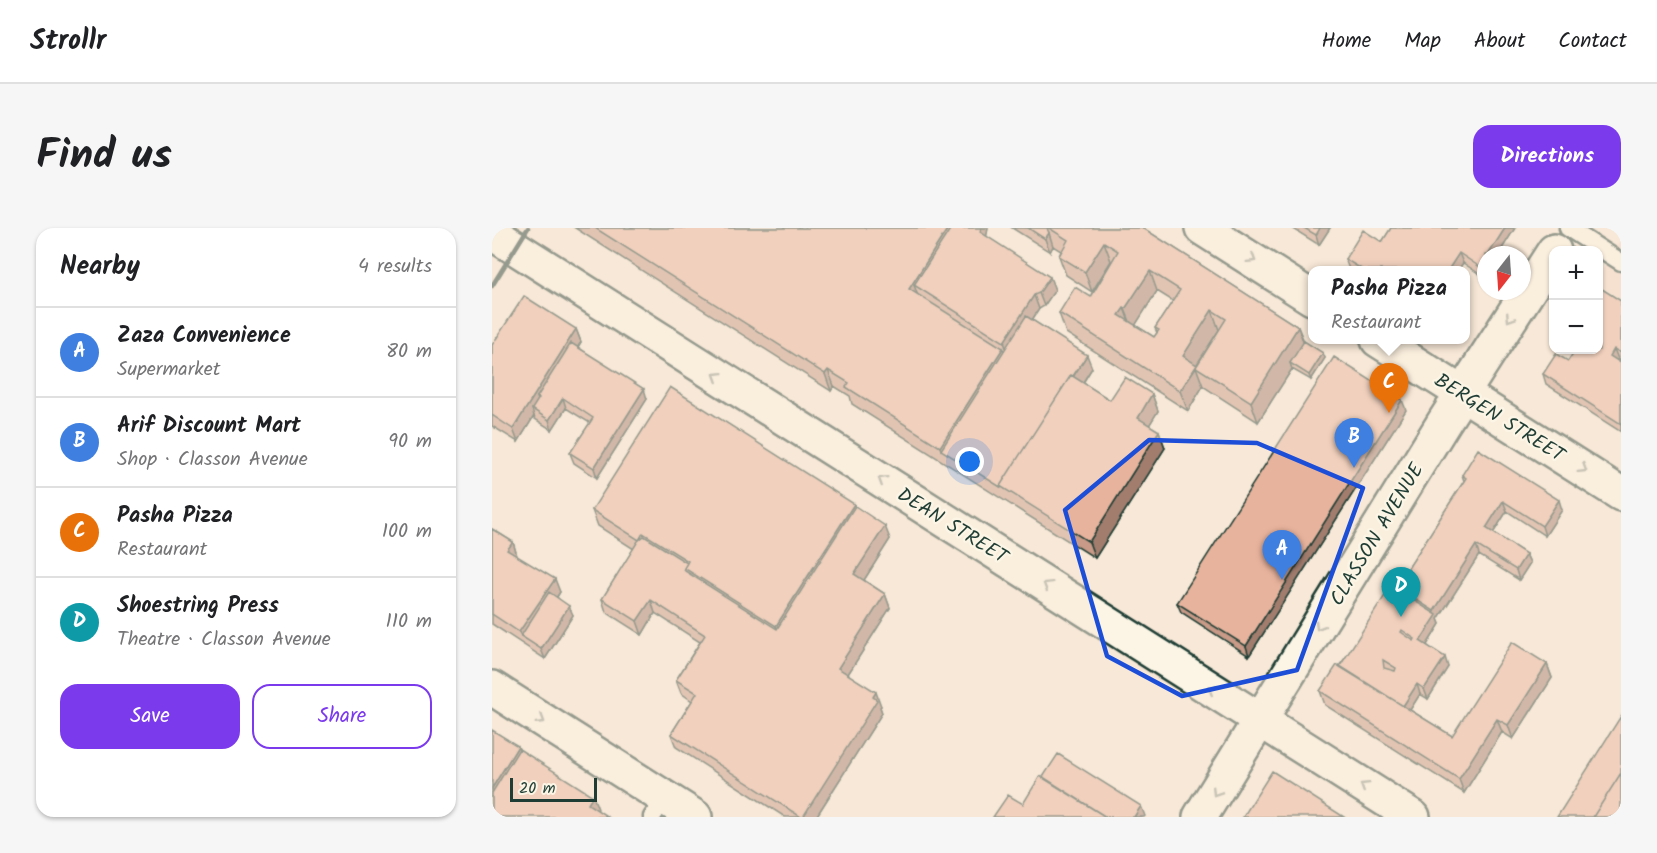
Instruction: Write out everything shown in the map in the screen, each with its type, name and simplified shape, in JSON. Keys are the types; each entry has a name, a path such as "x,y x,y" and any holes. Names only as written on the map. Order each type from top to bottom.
{"street":[{"path":"1202,228 1308,295"},
{"name":"CLASSON AVENUE","path":"1557,246 1568,228"},
{"name":"DEAN STREET","path":"492,233 1413,817"},
{"name":"CLASSON AVENUE","path":"1200,817 1462,393 1549,259"},
{"name":"BERGEN STREET","path":"1386,344 1621,494"},
{"path":"492,688 658,807 695,817"}],"lane":[{"path":"1568,228 1621,262"}],"highlighted area":[{"path":"1149,440 1257,443 1363,488 1297,670 1182,696 1107,656 1065,510"}],"shaded area":[{"path":"1621,241 1621,299 1603,288 1603,268"}],"building":[{"path":"595,228 948,228 909,289 1003,348 940,447 846,387 849,383 828,370 825,374"},
{"path":"951,228 981,228 980,232 1050,277 1039,293 1034,295 1004,342 914,285"},
{"path":"1028,228 1047,228 1049,233 1045,239"},
{"path":"1049,228 1143,228 1298,327 1251,402 1196,367 1226,319 1212,310 1183,356 1197,365 1180,391 1059,313 1075,287 1091,297 1118,251 1104,242 1085,272 1059,256 1068,240","holes":["1150,271 1180,290 1155,328 1159,330 1154,337 1119,315"]},
{"path":"1304,228 1320,228 1316,235"},
{"path":"1391,228 1505,228 1494,246 1477,246 1477,265 1459,253 1451,266 1356,266 1345,259 1363,230 1382,242"},
{"path":"1603,290 1621,301 1621,353 1614,349 1610,356 1621,363 1621,424 1543,374 1556,354 1568,361 1572,354 1603,354"},
{"path":"524,296 576,329 513,429 492,415 492,345"},
{"path":"1026,316 1087,355 1073,376 1071,375 1000,486 1002,488 941,450"},
{"path":"1304,341 1323,353 1309,375 1290,363"},
{"path":"571,343 644,389 594,468 570,453 593,418 563,398 549,420 532,409 539,398 537,397"},
{"path":"1334,357 1402,400 1246,646 1177,603"},
{"path":"1071,375 1110,400 1125,377 1152,394 1138,418 1159,431 1089,542 1000,486"},
{"path":"670,387 854,504 776,626 684,568 688,561 643,533 639,540 592,510"},
{"path":"1478,449 1559,500 1542,526 1503,501 1486,528 1526,554 1516,570 1476,545 1434,611 1396,587 1466,478 1462,475"},
{"path":"855,506 885,526 854,574 885,594 838,668 876,692 873,697 877,700 801,817 671,734 697,693 676,680 705,635 651,600 637,621 602,599 638,541 644,536 687,563 685,571 777,629"},
{"path":"492,529 513,542 507,550 555,579 519,632 492,614"},
{"path":"1391,586 1437,615 1420,641 1445,657 1424,689 1417,684 1403,706 1340,666","holes":["1402,630 1415,639 1414,641 1401,632","1383,660 1396,668 1395,671 1384,668"]},
{"path":"549,592 569,606 541,649 521,636"},
{"path":"1512,642 1547,664 1508,725 1497,719 1459,779 1320,691 1337,665 1452,736"},
{"path":"1621,716 1621,773 1593,817 1557,817"},
{"path":"492,730 518,746 492,788"},
{"path":"519,749 593,796 588,804 608,817 492,817 492,793"},
{"path":"1058,754 1141,806 1134,817 1106,817 1043,777"},
{"path":"1272,771 1344,817 1243,817"},
{"path":"1621,773 1621,817 1593,817"},
{"path":"1040,776 1106,817 993,817 1008,795 1023,804"}],"railway":[{"path":"492,286 528,228"}],"place":[{"name":"Pasha Pizza","path":"1389,413"},
{"name":"Arif Discount Mart","path":"1354,468"},
{"name":"Zaza Convenience","path":"1282,580"},
{"name":"Shoestring Press","path":"1401,617"}]}
